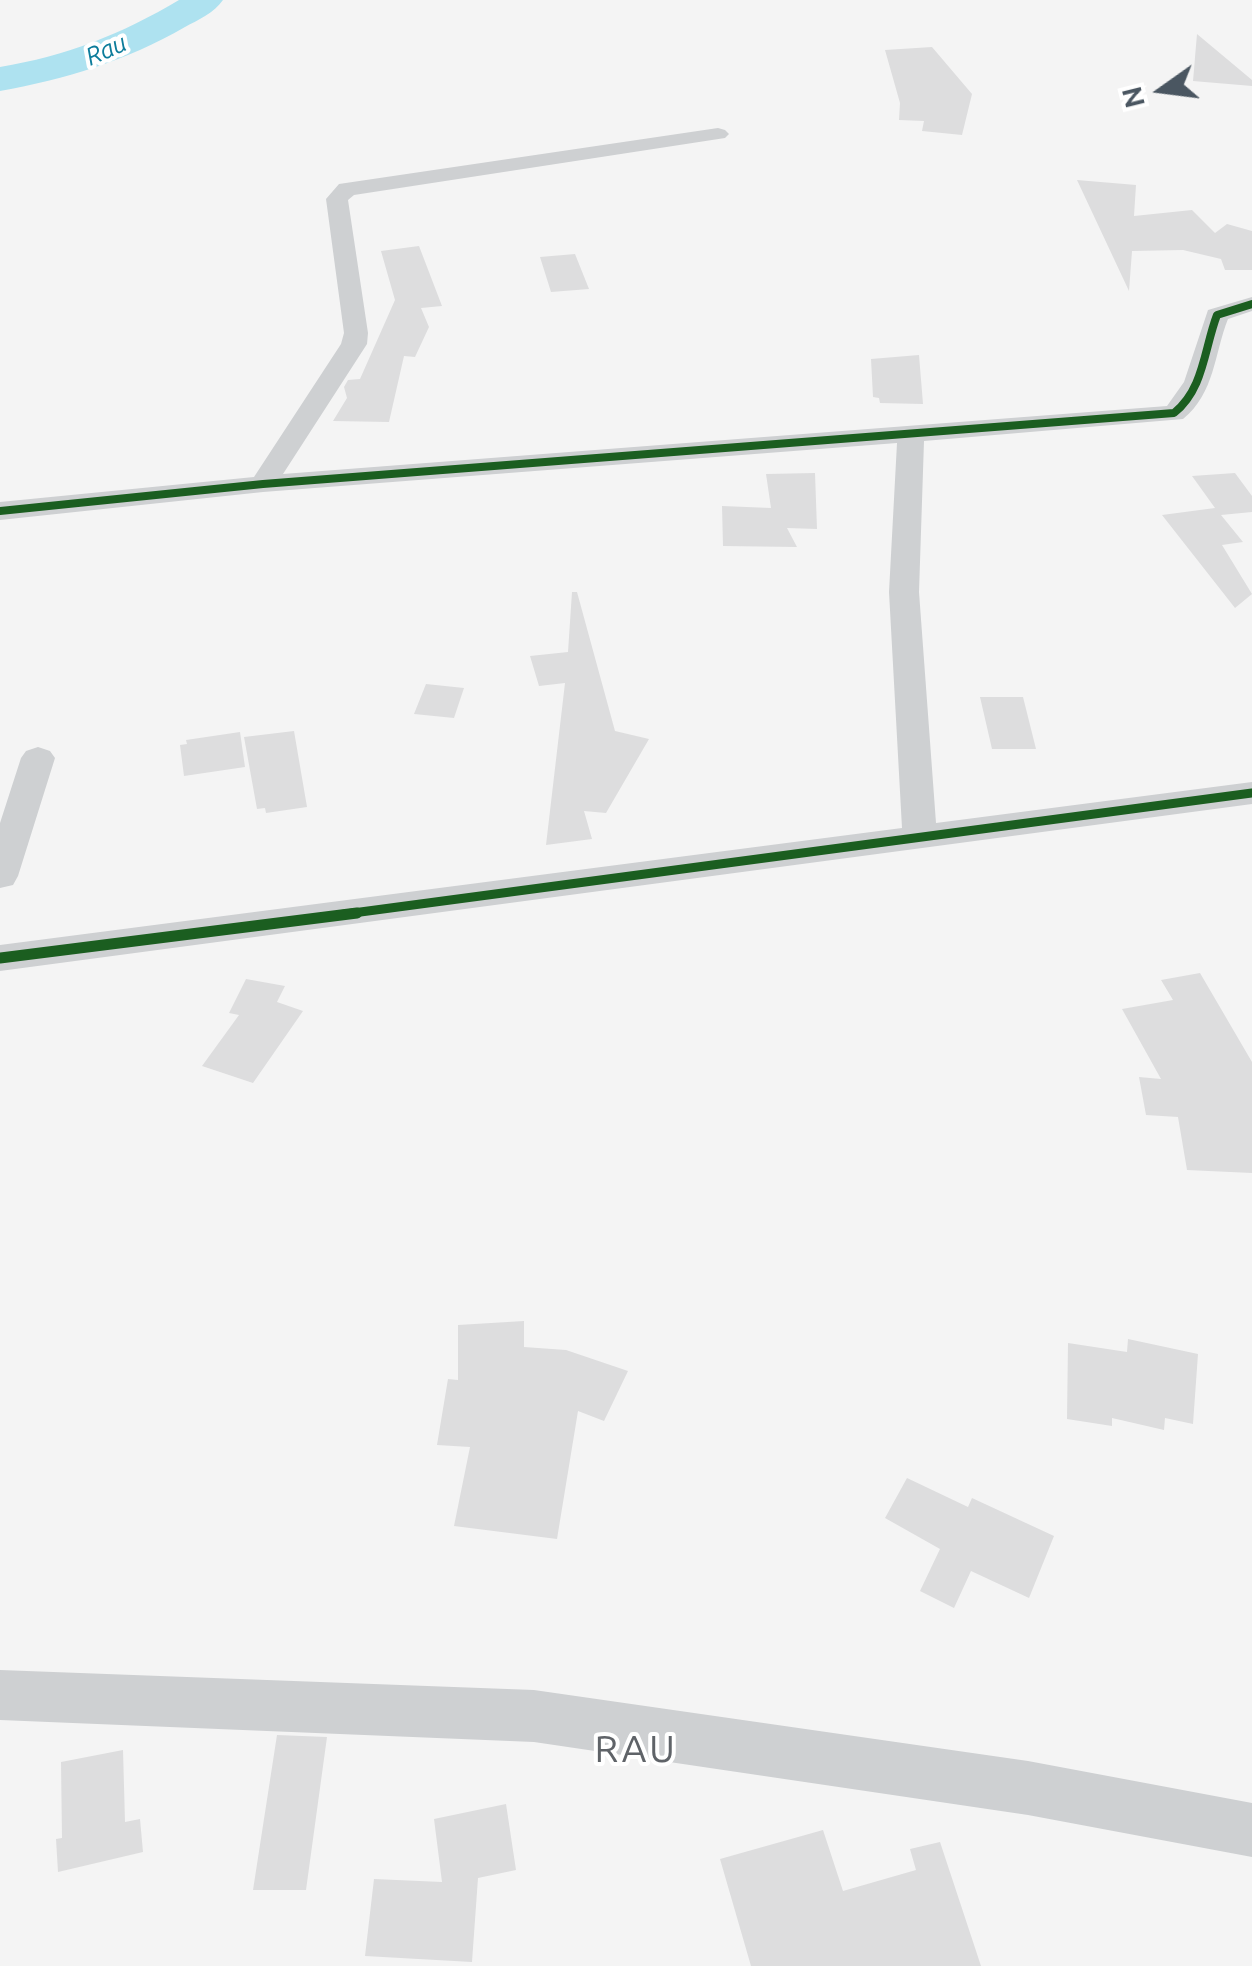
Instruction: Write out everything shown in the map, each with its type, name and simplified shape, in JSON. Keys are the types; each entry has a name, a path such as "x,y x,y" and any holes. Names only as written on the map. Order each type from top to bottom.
{"street":[{"path":"263,484 354,344 356,333 338,198 347,189 718,134"},
{"path":"0,511 263,484 1174,413 1187,402 1217,315 1252,304"},
{"path":"911,432 904,592 920,834"},
{"path":"0,876 38,758"},
{"path":"0,958 372,913 920,834 1252,793"},
{"path":"0,1694 534,1716 1028,1788 1252,1830"}],"building":[{"path":"1197,34 1252,80 1252,86 1193,81"},
{"path":"932,47 972,94 962,135 922,131 924,121 899,120 900,103 885,50"},
{"path":"1077,180 1136,185 1134,216 1192,210 1215,233 1227,224 1252,231 1252,270 1225,270 1221,259 1183,250 1132,251 1129,291"},
{"path":"419,246 442,306 421,308 429,327 415,357 404,356 389,422 333,421 347,398 344,387 348,380 360,379 395,300 381,251"},
{"path":"575,254 589,289 551,292 540,257"},
{"path":"919,355 923,404 880,403 879,398 873,397 871,359"},
{"path":"815,473 817,529 787,528 797,547 723,546 722,506 771,508 766,474"},
{"path":"1235,473 1252,496 1252,512 1221,515 1243,542 1222,545 1252,594 1235,608 1162,515 1215,508 1192,476"},
{"path":"572,592 577,592 615,731 649,739 606,813 584,811 592,839 546,845 565,683 539,686 530,656 568,652"},
{"path":"426,684 464,688 454,718 414,714"},
{"path":"980,697 1023,697 1036,749 992,749"},
{"path":"294,731 307,807 266,813 265,808 257,809 244,737"},
{"path":"240,732 245,767 184,776 180,745 187,744 186,740"},
{"path":"1200,973 1252,1062 1252,1173 1187,1170 1178,1117 1146,1115 1139,1077 1161,1079 1122,1009 1173,1000 1161,980"},
{"path":"246,979 285,986 277,1002 303,1011 253,1083 202,1066 239,1015 229,1013"},
{"path":"524,1321 524,1347 566,1350 628,1371 604,1421 578,1411 557,1539 454,1526 470,1447 437,1445 448,1379 458,1380 458,1325"},
{"path":"1128,1339 1198,1354 1193,1424 1165,1418 1164,1430 1112,1418 1112,1426 1067,1419 1068,1343 1127,1352"},
{"path":"907,1478 968,1507 972,1498 1054,1536 1029,1598 971,1571 954,1608 920,1591 940,1549 885,1518"},
{"path":"277,1735 327,1737 306,1890 253,1890"},
{"path":"123,1750 125,1822 140,1819 143,1852 58,1872 56,1839 62,1838 61,1762"},
{"path":"506,1804 516,1870 478,1878 472,1962 365,1956 374,1879 442,1882 434,1819"},
{"path":"823,1830 843,1891 916,1870 910,1849 940,1842 981,1966 751,1966 720,1859"}],"waterway":[{"name":"Rau","path":"0,79 84,60 154,30 205,0"}],"cycle path":[{"path":"0,511 263,484 1174,413 1184,405 1197,382 1217,315 1252,304"},
{"path":"0,958 1252,793"}],"district":[{"name":"RAU","path":"636,1749"}]}
